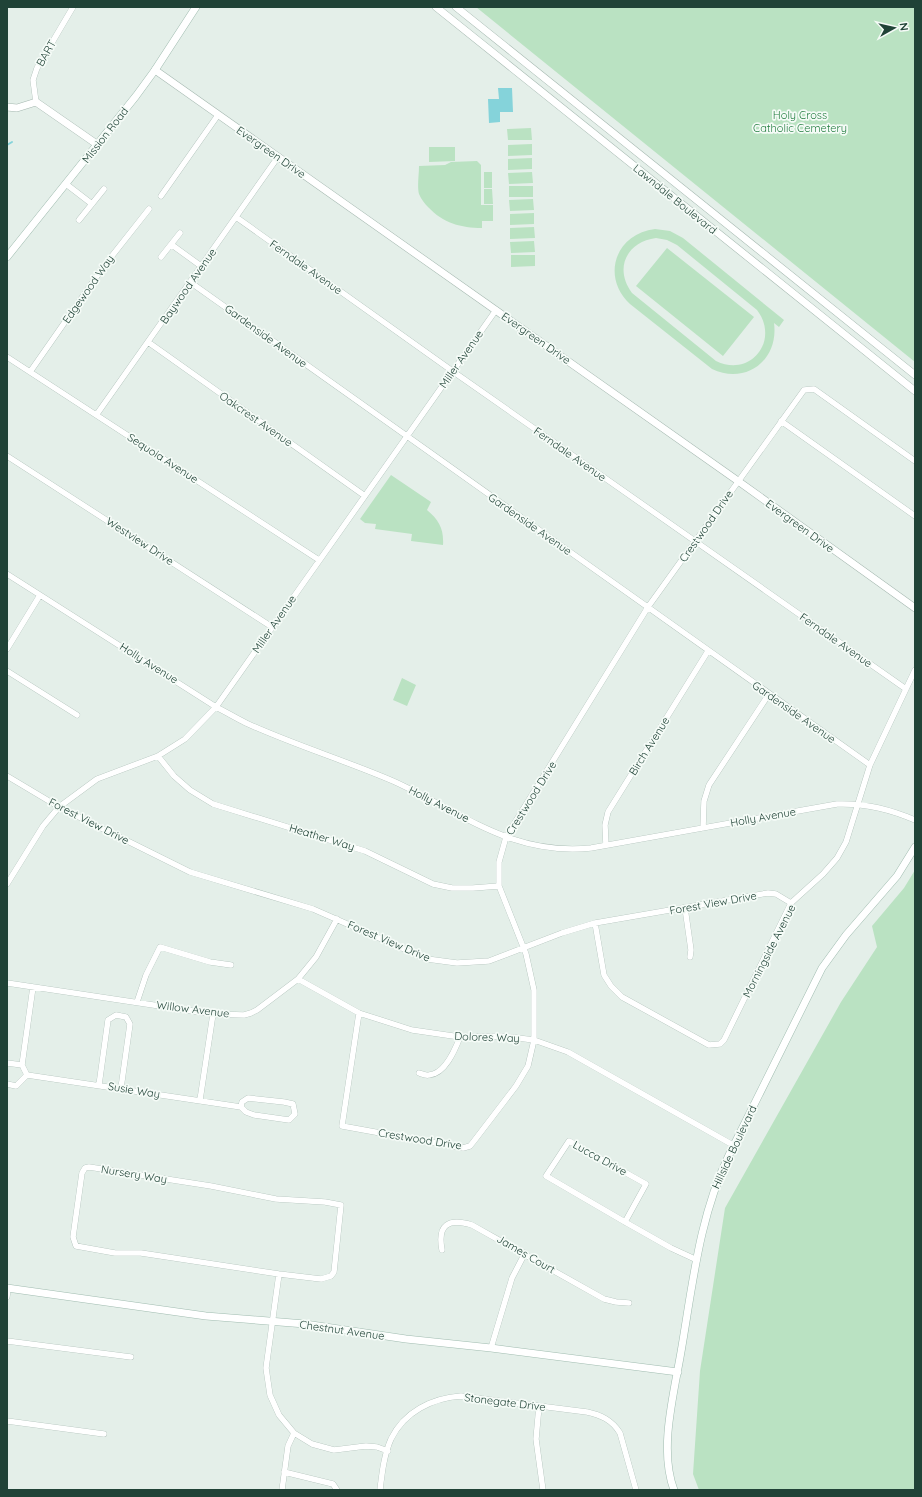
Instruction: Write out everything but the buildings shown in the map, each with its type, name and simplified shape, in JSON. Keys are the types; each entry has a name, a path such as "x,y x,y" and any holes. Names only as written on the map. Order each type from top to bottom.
{"street":[{"name":"BART","path":"36,102 33,80 37,68 73,7"},
{"name":"Mission Road","path":"7,257 98,145 155,70 196,7"},
{"name":"Lawndale Boulevard","path":"436,7 915,391"},
{"name":"Lawndale Boulevard","path":"456,7 915,375"},
{"name":"Evergreen Drive","path":"155,70 738,481 915,608"},
{"path":"7,107 17,108 36,102 98,145"},
{"path":"161,196 218,115"},
{"name":"Baywood Avenue","path":"97,414 278,157"},
{"path":"66,184 92,204"},
{"path":"79,220 104,190"},
{"name":"Edgewood Way","path":"30,372 104,266 149,209"},
{"name":"Ferndale Avenue","path":"236,217 695,542 906,689"},
{"path":"161,257 180,233"},
{"path":"172,245 201,266"},
{"name":"Gardenside Avenue","path":"190,282 870,765"},
{"name":"Miller Avenue","path":"7,884 43,826 59,807 97,779 158,756 185,739 216,707 496,310"},
{"name":"Oakcrest Avenue","path":"148,342 364,496"},
{"name":"Sequoia Avenue","path":"7,357 97,414 319,560"},
{"name":"Crestwood Drive","path":"359,1013 342,1126 462,1148 470,1146 516,1086 528,1066 534,1040 534,990 524,947 499,886 499,862 506,837 648,607 804,390 814,389 915,461"},
{"path":"781,421 915,516"},
{"name":"Westview Drive","path":"7,456 272,627"},
{"name":"Holly Avenue","path":"7,574 216,707 245,723 392,781 506,837 528,844 552,848 584,848 829,805 858,804 888,810 915,820"},
{"path":"7,649 40,594"},
{"name":"Birch Avenue","path":"606,845 605,825 608,812 708,650"},
{"name":"Morningside Avenue","path":"595,923 604,975 611,986 622,997 709,1045 714,1046 720,1044 724,1040 791,903 823,874 837,858 846,842 870,765 915,670"},
{"path":"7,672 77,714"},
{"path":"703,828 704,801 709,785 768,694"},
{"name":"Heather Way","path":"158,756 174,776 190,790 213,804 365,850 433,884 452,888 499,886"},
{"name":"Forest View Drive","path":"7,776 59,807 190,872 313,909 427,959 457,963 489,961 562,933 595,923 768,893 776,894 791,903"},
{"name":"Hillside Boulevard","path":"674,1490 669,1470 667,1448 669,1425 696,1260 709,1205 720,1175 822,968 846,935 897,876 915,847"},
{"path":"686,908 691,950 690,957"},
{"name":"Willow Avenue","path":"7,983 213,1014 244,1015 257,1010 298,979 316,957 337,919"},
{"path":"137,1002 146,974 160,947 210,962 231,965"},
{"name":"Dolores Way","path":"298,979 359,1013 412,1030 460,1037 502,1036 534,1040 568,1052 734,1145"},
{"path":"7,1084 16,1086 27,1075 22,1064 32,987"},
{"path":"200,1100 213,1014"},
{"path":"99,1085 108,1020 116,1015 126,1017 130,1024 121,1088"},
{"path":"419,1073 429,1076 439,1072 453,1055 460,1037"},
{"path":"7,1063 22,1064"},
{"name":"Susie Way","path":"27,1075 241,1107 246,1112 254,1115 289,1120 295,1114 293,1104 284,1102 248,1098 242,1102 241,1107"},
{"name":"Lucca Drive","path":"625,1222 646,1184 569,1141 546,1176 625,1222 670,1248 696,1260"},
{"name":"Nursery Way","path":"94,1167 211,1186 276,1199 324,1202 341,1205 334,1272 331,1276 321,1279 279,1274 142,1252 115,1253 76,1246 73,1237 83,1170 85,1168 94,1167"},
{"name":"James Court","path":"442,1250 441,1234 444,1226 452,1222 461,1222 478,1227 604,1299 629,1303"},
{"path":"491,1348 512,1278 525,1254"},
{"path":"279,1274 266,1368 270,1395 279,1415 294,1433 312,1444 334,1450 366,1446 377,1446 388,1450"},
{"path":"7,1298 8,1288"},
{"name":"Chestnut Avenue","path":"8,1288 206,1316 305,1324 419,1340 678,1372"},
{"path":"7,1341 131,1357"},
{"name":"Stonegate Drive","path":"380,1490 384,1465 393,1436 408,1418 422,1407 438,1400 455,1396 466,1396 539,1406 596,1414 605,1417 618,1429 622,1438 636,1490"},
{"path":"539,1406 536,1439 543,1490"},
{"path":"7,1421 104,1434"},
{"path":"282,1490 288,1446 294,1433"},
{"path":"284,1472 333,1484 337,1490"}],"green space":[{"name":"Holy Cross Catholic Cemetery","path":"476,7 915,7 915,362"},
{"path":"531,128 532,140 508,140 507,129"},
{"path":"532,144 532,155 508,156 508,145"},
{"path":"429,147 455,147 455,161 429,162"},
{"path":"532,158 532,169 508,170 508,159"},
{"path":"477,161 481,165 481,205 493,205 493,221 482,221 482,228 460,226 446,221 424,203 418,191 419,166 445,165 451,162"},
{"path":"484,172 492,172 492,188 484,188"},
{"path":"532,172 533,183 509,184 508,173"},
{"path":"509,186 533,186 533,197 509,197"},
{"path":"484,189 492,189 493,204 484,204"},
{"path":"533,199 534,210 510,211 509,200"},
{"path":"534,213 534,224 510,225 510,214"},
{"path":"534,227 535,238 510,239 510,228"},
{"path":"655,229 670,231 683,238 784,320 779,327 774,323 774,336 771,348 766,358 758,366 737,374 725,373 712,369 630,304 621,293 616,282 615,270 617,258 622,248 630,239 641,233","holes":["656,238 667,240 677,245 757,310 763,322 765,333 763,344 758,353 750,360 740,364 729,365 716,361 632,293 624,275 624,266 630,251 637,245"]},
{"path":"534,241 535,252 511,253 510,242"},
{"path":"667,248 754,317 723,356 636,286"},
{"path":"511,255 535,255 535,266 511,267"},
{"path":"391,475 431,502 427,510 435,517 440,525 443,534 443,545 411,541 412,534 375,529 376,524 365,523 360,519"},
{"path":"402,678 416,685 407,706 393,700"},
{"path":"915,870 915,1490 699,1490 693,1474 700,1371 725,1208 841,1002 877,947 872,926 904,888"}],"water":[{"path":"498,88 512,88 513,112 500,112 500,122 489,123 488,99 499,99"}],"waterway":[{"path":"7,145 12,142"}]}
